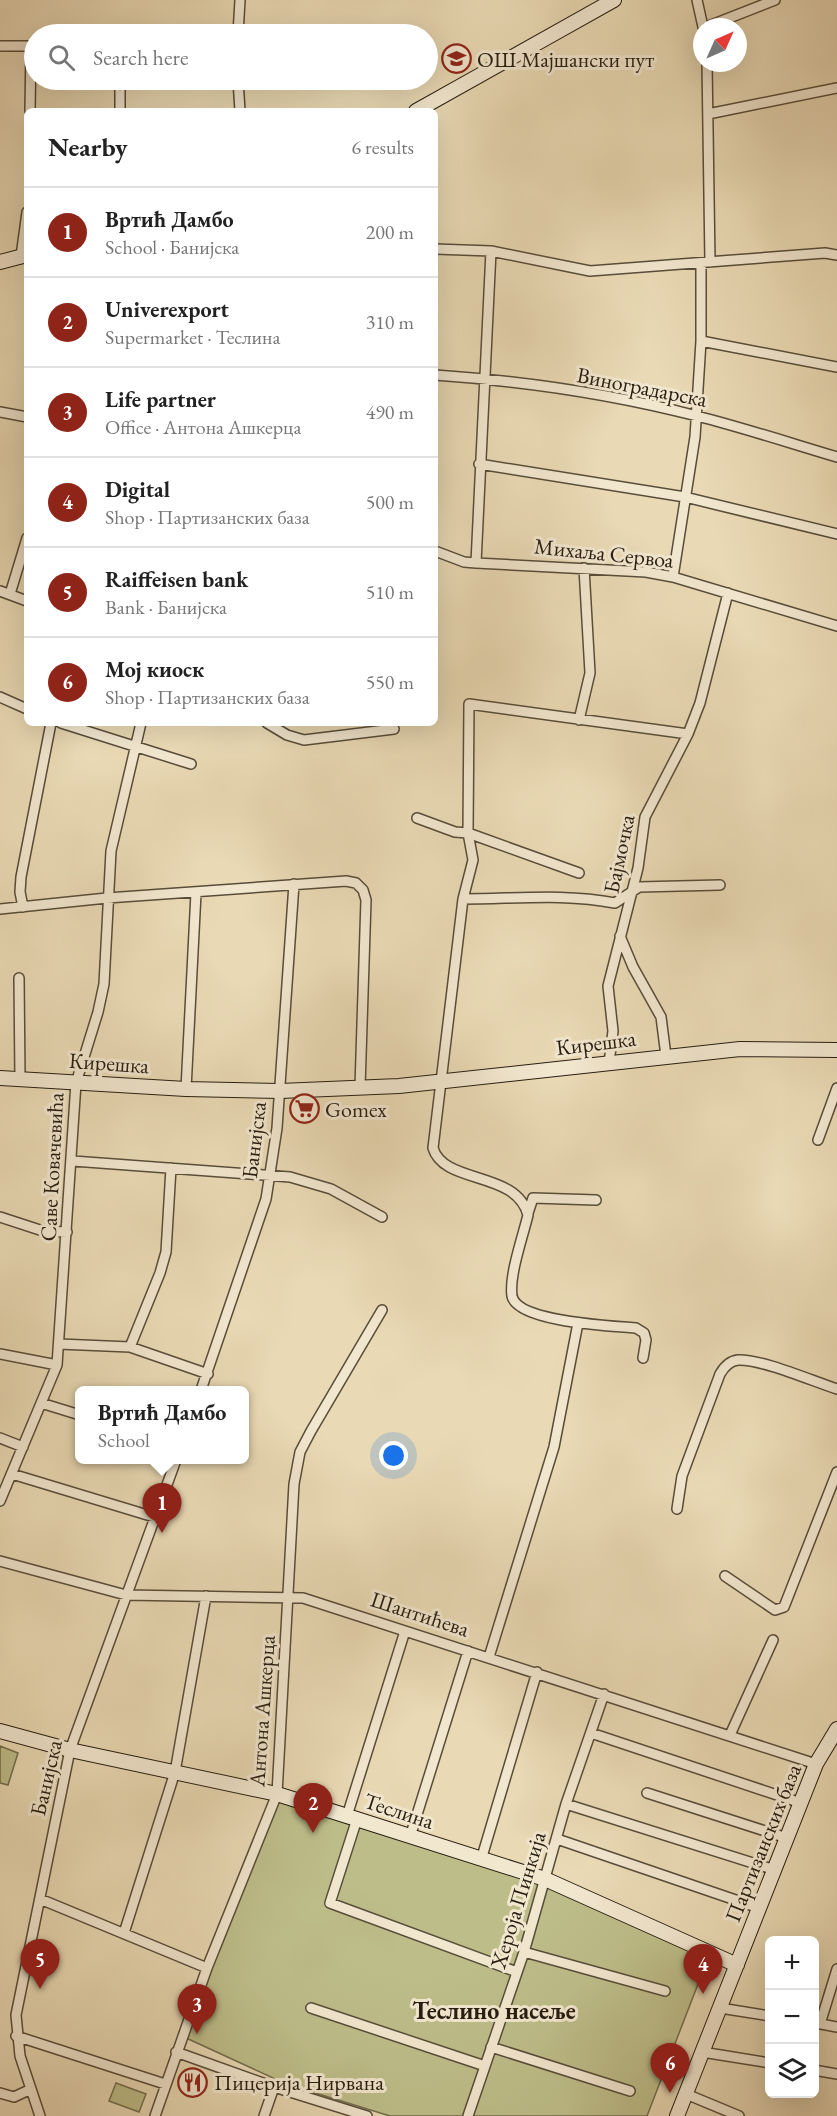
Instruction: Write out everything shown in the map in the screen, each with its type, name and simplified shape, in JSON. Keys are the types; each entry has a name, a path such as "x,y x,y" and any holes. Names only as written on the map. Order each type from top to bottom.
{"street":[{"path":"239,24 240,0"},
{"path":"421,108 600,4 614,0"},
{"path":"698,0 703,18"},
{"path":"728,18 775,0"},
{"path":"0,46 24,46"},
{"path":"673,577 696,416 701,341 706,263 706,72"},
{"path":"708,114 837,88"},
{"path":"30,108 31,90"},
{"path":"120,90 120,108"},
{"path":"239,90 240,108"},
{"path":"438,249 491,251 590,271 825,253 837,255"},
{"path":"476,563 491,251"},
{"path":"0,262 24,255"},
{"path":"701,341 837,367"},
{"name":"Виноградарска","path":"438,375 486,378 603,396 696,416 837,457"},
{"path":"0,412 24,416"},
{"path":"479,464 685,497 837,534"},
{"path":"10,594 24,548"},
{"name":"Михаља Сервоа","path":"438,552 464,562 646,572 673,577 837,626"},
{"path":"579,720 590,673 584,568"},
{"path":"0,591 24,600"},
{"name":"Бајмочка","path":"609,1063 613,1031 608,986 632,890 645,817 688,734 700,703 728,593"},
{"path":"0,697 24,708"},
{"path":"528,1215 520,1197 513,1191 446,1164 436,1155 434,1148 463,899 473,860 468,833 469,704 688,734"},
{"path":"23,907 20,892 21,877 50,726"},
{"path":"71,726 191,764"},
{"name":"Саве Ковачевића","path":"0,1501 57,1365 73,1161 76,1083 98,1012 104,984 107,898 115,828 140,726"},
{"path":"272,726 287,735 304,740 394,729"},
{"path":"417,818 455,832 468,833 579,873"},
{"path":"0,909 107,898 294,884 346,881 356,883 363,890 366,900 360,1087"},
{"name":"Банијска","path":"203,1386 263,1210 270,1177 280,1090 294,884"},
{"path":"463,899 541,896 591,898 615,903 639,887 720,885"},
{"path":"186,1089 196,892"},
{"path":"620,936 633,967 661,1017 666,1056"},
{"path":"19,978 20,1078"},
{"name":"Кирешка","path":"0,1078 186,1089 280,1090 441,1082 740,1049 837,1050"},
{"path":"818,1140 837,1088"},
{"path":"73,1161 311,1181 382,1216"},
{"path":"130,1347 160,1274 166,1252 171,1168"},
{"path":"520,1197 596,1200"},
{"path":"533,1198 512,1286 514,1302 521,1309 533,1313 578,1323 636,1328 644,1333 646,1340 643,1358"},
{"path":"0,1217 43,1231 67,1232"},
{"name":"Антона Ашкерца","path":"155,2116 207,1968 277,1794 290,1596 294,1484 300,1452 382,1310"},
{"path":"489,1657 554,1447 578,1323"},
{"path":"59,1344 130,1347 208,1374"},
{"path":"0,1354 57,1365"},
{"path":"677,1509 682,1476 720,1374 726,1364 736,1360 756,1362 837,1389"},
{"path":"41,1403 75,1413"},
{"path":"0,1438 23,1447"},
{"name":"Банијска","path":"40,2116 16,2036 16,2015 70,1750 174,1464"},
{"path":"725,1576 775,1610 784,1607 792,1593 837,1472"},
{"path":"12,1474 154,1517"},
{"name":"Шантићева","path":"0,1561 126,1595 290,1596 320,1602 816,1764"},
{"path":"124,1933 175,1772 206,1596"},
{"path":"405,1631 330,1903 517,1972"},
{"path":"730,1736 773,1640"},
{"path":"410,1836 468,1651"},
{"path":"481,1860 537,1672"},
{"name":"Хероја Пинкија","path":"468,2116 524,1952 566,1804 604,1694"},
{"name":"Партизанских база","path":"677,2116 816,1764 837,1729"},
{"name":"Теслина","path":"0,1731 70,1750 277,1794 410,1836 545,1879 737,1965"},
{"path":"591,1733 801,1803"},
{"path":"647,1793 787,1838"},
{"path":"566,1804 775,1870"},
{"path":"557,1839 759,1908"},
{"path":"40,1899 207,1968"},
{"path":"524,1952 665,1991"},
{"path":"819,2018 837,1969"},
{"path":"311,2008 485,2066"},
{"path":"720,2008 765,2015"},
{"path":"819,2024 837,2027"},
{"path":"16,2036 165,2084"},
{"path":"491,2047 630,2091"},
{"path":"176,2052 274,2087 368,2116"},
{"path":"702,2052 765,2062"},
{"path":"819,2071 837,2074"},
{"path":"264,2116 274,2087"},
{"path":"0,2094 14,2097 31,2089"},
{"path":"686,2094 739,2116"}],"green space":[{"path":"0,1746 18,1753 8,1785 0,1783"},
{"path":"278,1796 540,1880 697,1950 704,1965 700,1979 647,2116 390,2116 286,2084 184,2037"},
{"path":"116,2083 146,2094 139,2112 109,2101"}],"place":[{"name":"ОШ Мајшански пут","path":"456,59"},
{"name":"Gomex","path":"304,1109"},
{"name":"Вртић Дамбо","path":"162,1533"},
{"name":"Univerexport","path":"313,1833"},
{"name":"Raiffeisen bank","path":"40,1989"},
{"name":"Digital","path":"703,1994"},
{"name":"Life partner","path":"197,2034"},
{"name":"Пицерија Нирвана","path":"193,2082"},
{"name":"Мој киоск","path":"670,2093"}],"district":[{"name":"Теслино насеље","path":"494,2010"}]}
